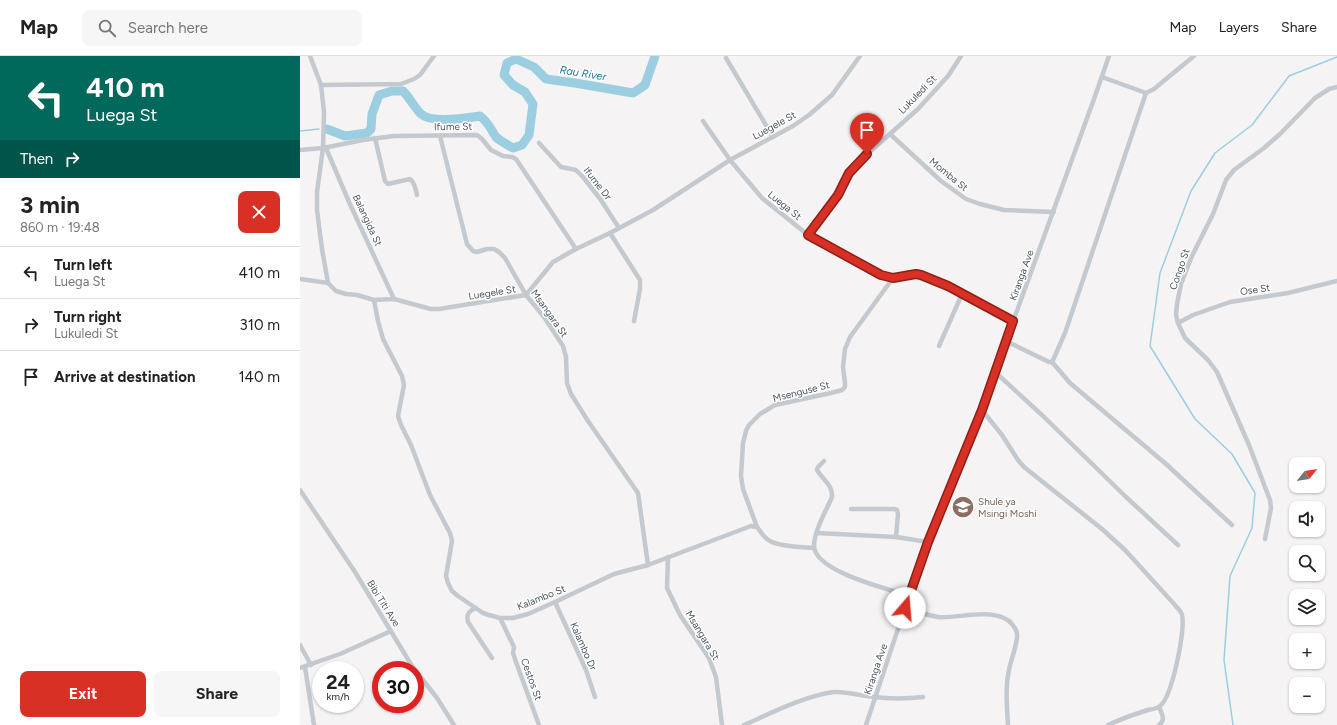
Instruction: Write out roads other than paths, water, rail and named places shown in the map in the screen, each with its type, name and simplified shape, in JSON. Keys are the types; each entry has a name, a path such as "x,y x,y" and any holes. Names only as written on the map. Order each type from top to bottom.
{"street":[{"path":"300,280 328,283 317,210 317,192 324,148 324,112 320,85 310,56"},
{"path":"320,85 401,84 420,75 434,56"},
{"name":"Luegele St","path":"328,283 336,291 346,294 357,295 374,300 394,299 431,309 526,295 553,262 653,210 730,160 793,126 809,115 832,95 860,56"},
{"name":"Lukuledi St","path":"808,235 833,201 856,164 918,109 948,76 961,56"},
{"name":"Kiranga Ave","path":"866,725 928,542 982,410 1109,56"},
{"path":"1052,362 1065,334 1146,93 1154,89 1194,56"},
{"path":"726,58 773,137"},
{"path":"1102,77 1146,93"},
{"name":"Congo St","path":"1265,539 1271,508 1270,500 1249,445 1217,372 1208,360 1185,338 1178,324 1176,315 1181,284 1195,249 1213,214 1226,180 1234,170 1280,134 1315,98 1329,89 1337,87"},
{"name":"Luega St","path":"703,121 730,160 762,198 808,235 881,275 893,278 916,274 921,275 948,286 1013,321"},
{"name":"Momba St","path":"890,134 941,181 966,199 1004,210 1054,212"},
{"name":"Ifume St","path":"300,150 324,148 375,138 394,136 477,135 482,138 491,150 503,156 516,159 576,249"},
{"name":"Msangara St","path":"440,136 467,244 473,252 487,249 494,249 500,252 526,295 544,317 563,346 566,357 567,383 571,394 638,493 648,565"},
{"path":"375,138 385,182 388,184 410,179 417,195"},
{"name":"Ifume Dr","path":"539,143 561,167 576,170 583,177 601,200 619,228"},
{"name":"Balangida St","path":"324,148 394,299"},
{"path":"610,233 640,280 640,289 634,322"},
{"name":"Msenguse St","path":"757,527 743,489 741,476 743,443 749,425 760,414 775,405 842,390 845,387 843,367 845,349 850,337 893,278"},
{"name":"Ose St","path":"1178,324 1193,315 1230,302 1288,293 1337,281"},
{"path":"939,346 962,294"},
{"name":"Kalambo St","path":"374,300 378,321 384,338 402,376 404,385 398,416 399,421 411,445 430,495 450,533 452,542 446,576 448,583 452,591 476,608 489,615 500,618 514,618 528,614 614,574 648,565 745,527 757,527"},
{"path":"1006,341 1049,362 1052,362 1070,382 1166,464 1232,525"},
{"path":"995,372 1178,545"},
{"path":"982,410 1024,467 1125,550 1182,614 1178,658 1168,692 1159,707 1108,725"},
{"path":"824,461 817,470 832,489 832,497 817,533 814,548 821,560 833,568 855,578 910,596"},
{"name":"Bibi Titi Ave","path":"300,490 342,553 412,666 438,698 454,725"},
{"path":"851,509 897,510 896,537"},
{"path":"757,527 762,534 776,544 814,548"},
{"path":"817,533 896,537 928,542"},
{"name":"Msangara St","path":"668,557 667,588 680,615 709,658 716,677 722,725"},
{"name":"Kalambo Dr","path":"556,602 586,670 595,697"},
{"path":"476,608 468,613 468,622 492,658"},
{"path":"905,608 939,617 980,615 999,616 1009,620 1018,635 1009,670 1007,687 1006,704 1008,725"},
{"name":"Cestos St","path":"500,618 514,647 513,653 539,725"},
{"path":"314,725 303,668 340,654 391,631"},
{"path":"300,645 311,665"},
{"path":"744,725 793,704 819,695 835,692 875,698 923,698"},
{"path":"1159,707 1163,716 1163,721 1159,725"}],"waterway":[{"name":"Rau River","path":"327,129 345,136 367,133 371,129 372,114 379,95 392,91 403,91 421,114 426,117 449,120 480,116 487,123 496,137 513,148 522,145 529,135 533,104 525,92 513,85 504,75 507,63 516,59 534,67 546,79 633,93 645,85 655,56"},
{"path":"1233,725 1224,660 1230,576 1252,528 1255,493 1232,454 1195,419 1150,346 1160,273 1191,191 1215,153 1252,125 1289,76 1337,57"},
{"path":"300,131 319,129"}],"place":[{"name":"Shule ya Msingi Moshi","path":"963,507"}]}
